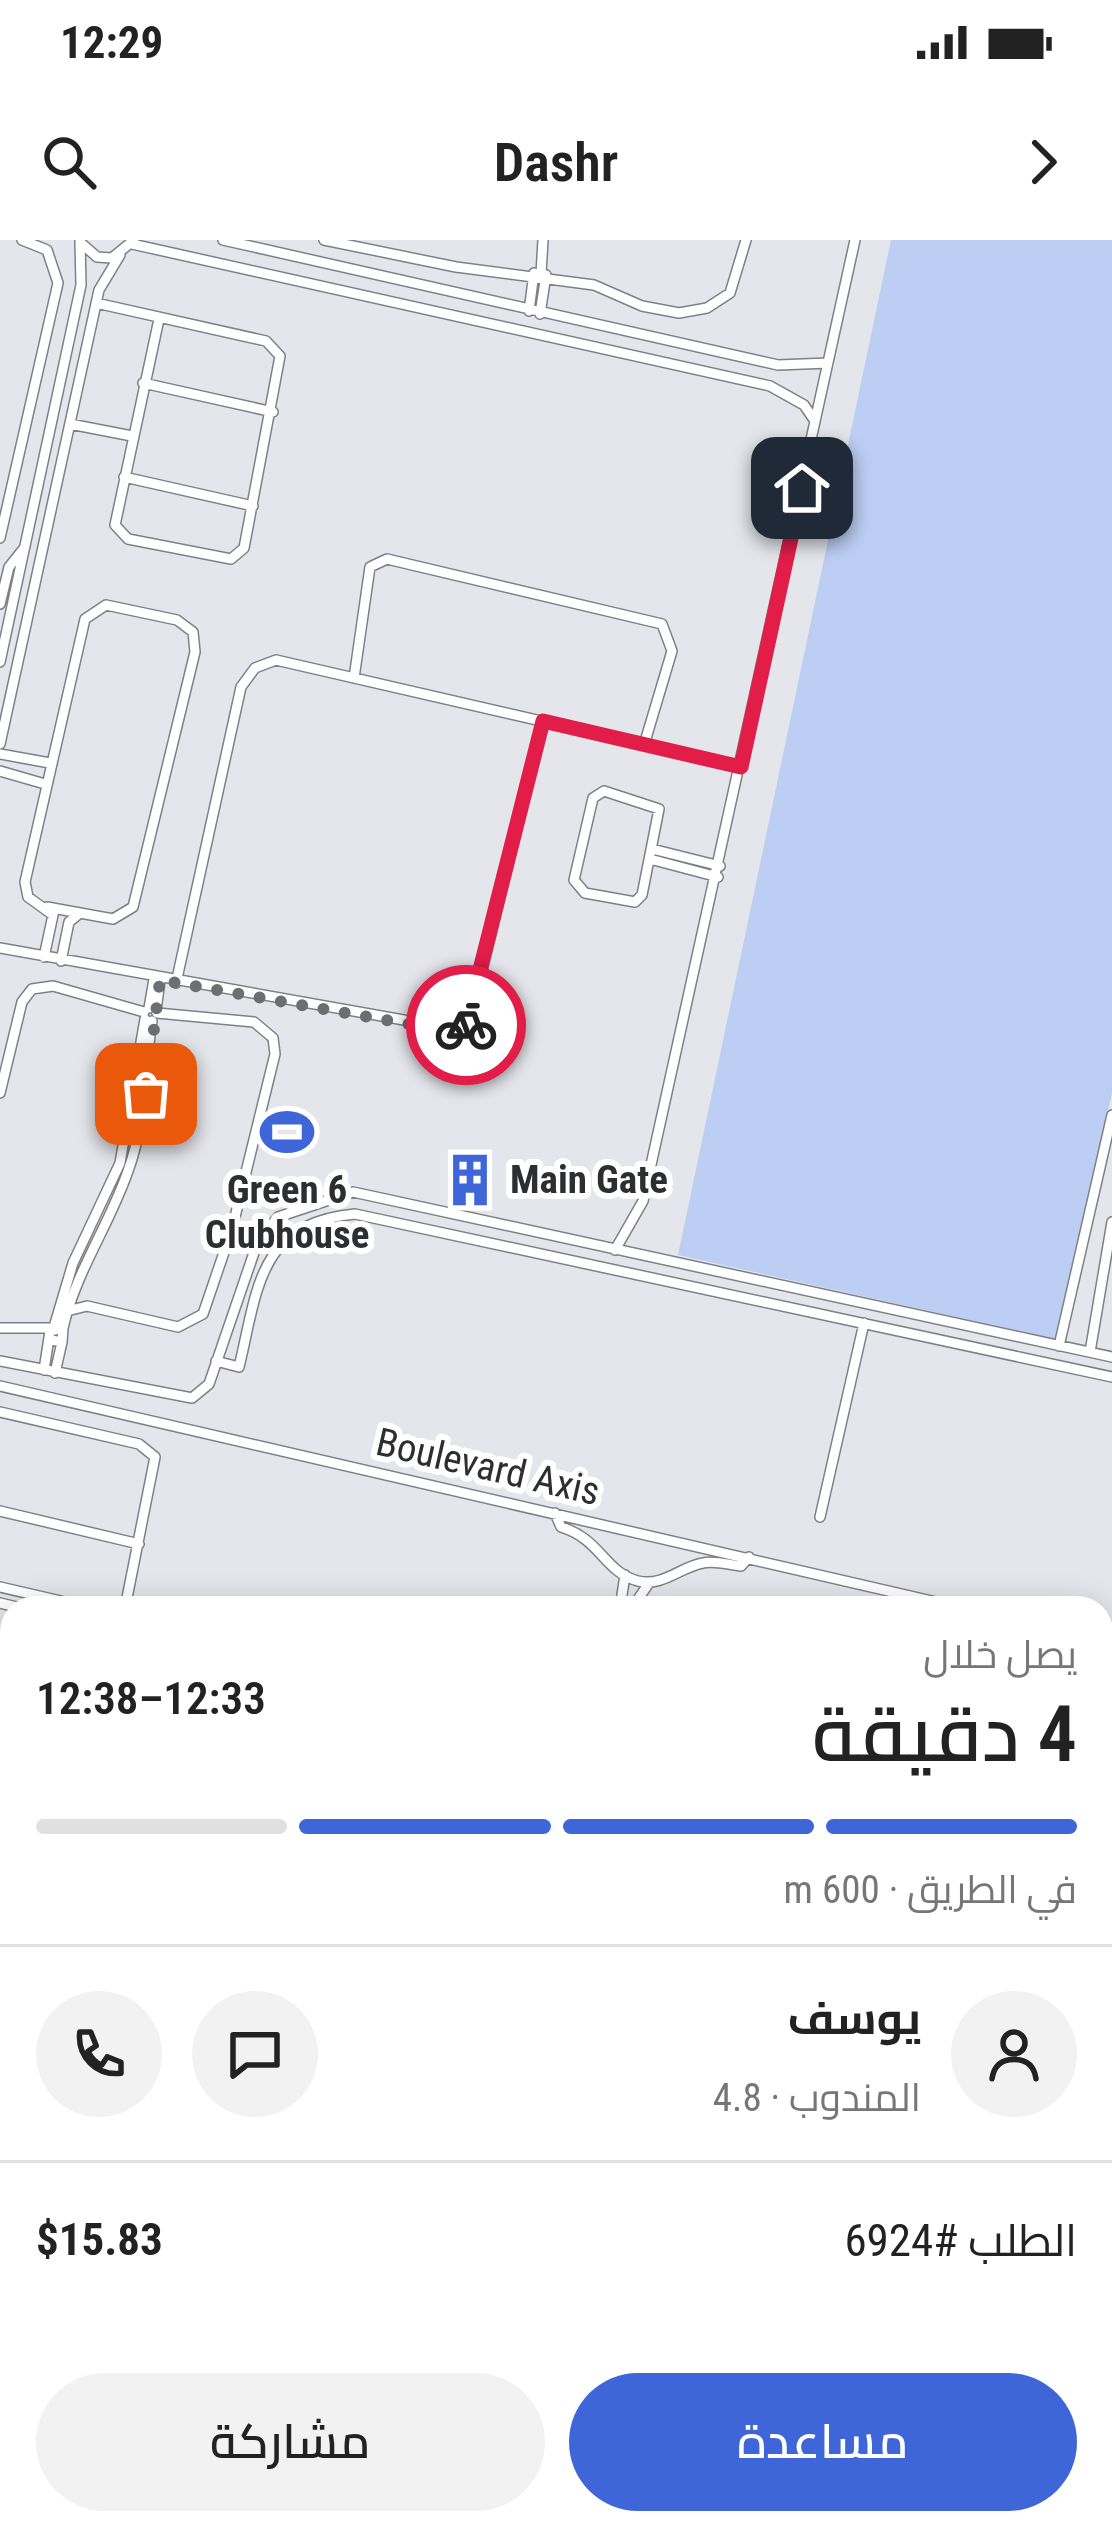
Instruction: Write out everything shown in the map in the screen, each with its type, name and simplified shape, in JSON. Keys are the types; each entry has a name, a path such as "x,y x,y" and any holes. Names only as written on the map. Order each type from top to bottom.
{"street":[{"path":"0,538 58,283 47,250 22,240"},
{"path":"80,240 97,256 120,256"},
{"path":"0,662 81,285 80,240"},
{"path":"223,240 778,365 828,363"},
{"path":"324,240 357,243 456,267 540,274 603,287 642,307 693,312 734,289 746,240"},
{"path":"534,312 543,240"},
{"path":"615,1250 644,1201 855,240"},
{"path":"0,744 96,303 104,277 133,242 770,386 804,405 815,421"},
{"path":"96,303 272,344 282,362 244,548 231,559 128,539 115,520 159,319"},
{"path":"143,383 273,412"},
{"path":"70,424 132,436"},
{"path":"124,477 253,506"},
{"path":"1,597 9,567 25,547"},
{"path":"354,678 375,560 512,587 658,622 666,628 671,651 644,745"},
{"path":"44,957 53,915 28,897 25,882 50,763 90,613 106,605 186,625 195,652 136,900 121,917 47,908"},
{"path":"176,983 247,676 276,660 741,767"},
{"path":"0,948 460,1030 470,1020 543,721"},
{"path":"0,754 50,763"},
{"path":"0,771 45,784"},
{"path":"604,791 656,805 651,854 634,902 586,893 576,886 594,795 604,791"},
{"path":"651,854 719,872"},
{"path":"61,961 69,922 80,913"},
{"path":"49,936 65,939"},
{"path":"49,1372 55,1333 77,1265 126,1164 143,1110 157,979"},
{"path":"0,1093 22,1001 32,989 53,986 151,1014 254,1022 271,1034 274,1054 232,1229 203,1314 178,1328 86,1306 72,1294"},
{"path":"1059,1346 1112,1115"},
{"path":"0,1361 187,1400 205,1388 258,1240 278,1217 353,1192 1112,1358"},
{"path":"216,1361 239,1366 261,1276 274,1248 322,1217 355,1214 1112,1377"},
{"path":"1090,1352 1112,1222"},
{"path":"55,1333 67,1311 77,1265"},
{"path":"67,1311 86,1306"},
{"path":"820,1516 864,1323"},
{"path":"0,1328 35,1327 55,1333"},
{"name":"Boulevard Axis","path":"0,1386 912,1596"},
{"path":"0,1412 152,1451 155,1471 128,1596"},
{"path":"0,1511 139,1544"},
{"path":"555,1513 559,1525 590,1537 625,1575 650,1582"},
{"path":"640,1596 650,1582 703,1562 745,1565 749,1557"},
{"path":"622,1596 625,1575"},
{"path":"0,1586 41,1596"}],"shaded area":[{"path":"891,240 1112,240 1112,1093 1055,1339 678,1255"}],"way so far":[{"path":"146,1094 160,980 454,1032 466,1025"}],"place":[{"name":"Green 6 Clubhouse","path":"287,1132"},
{"name":"Main Gate","path":"470,1180"}],"route":[{"path":"466,1025 543,721 741,767 802,488"}]}
